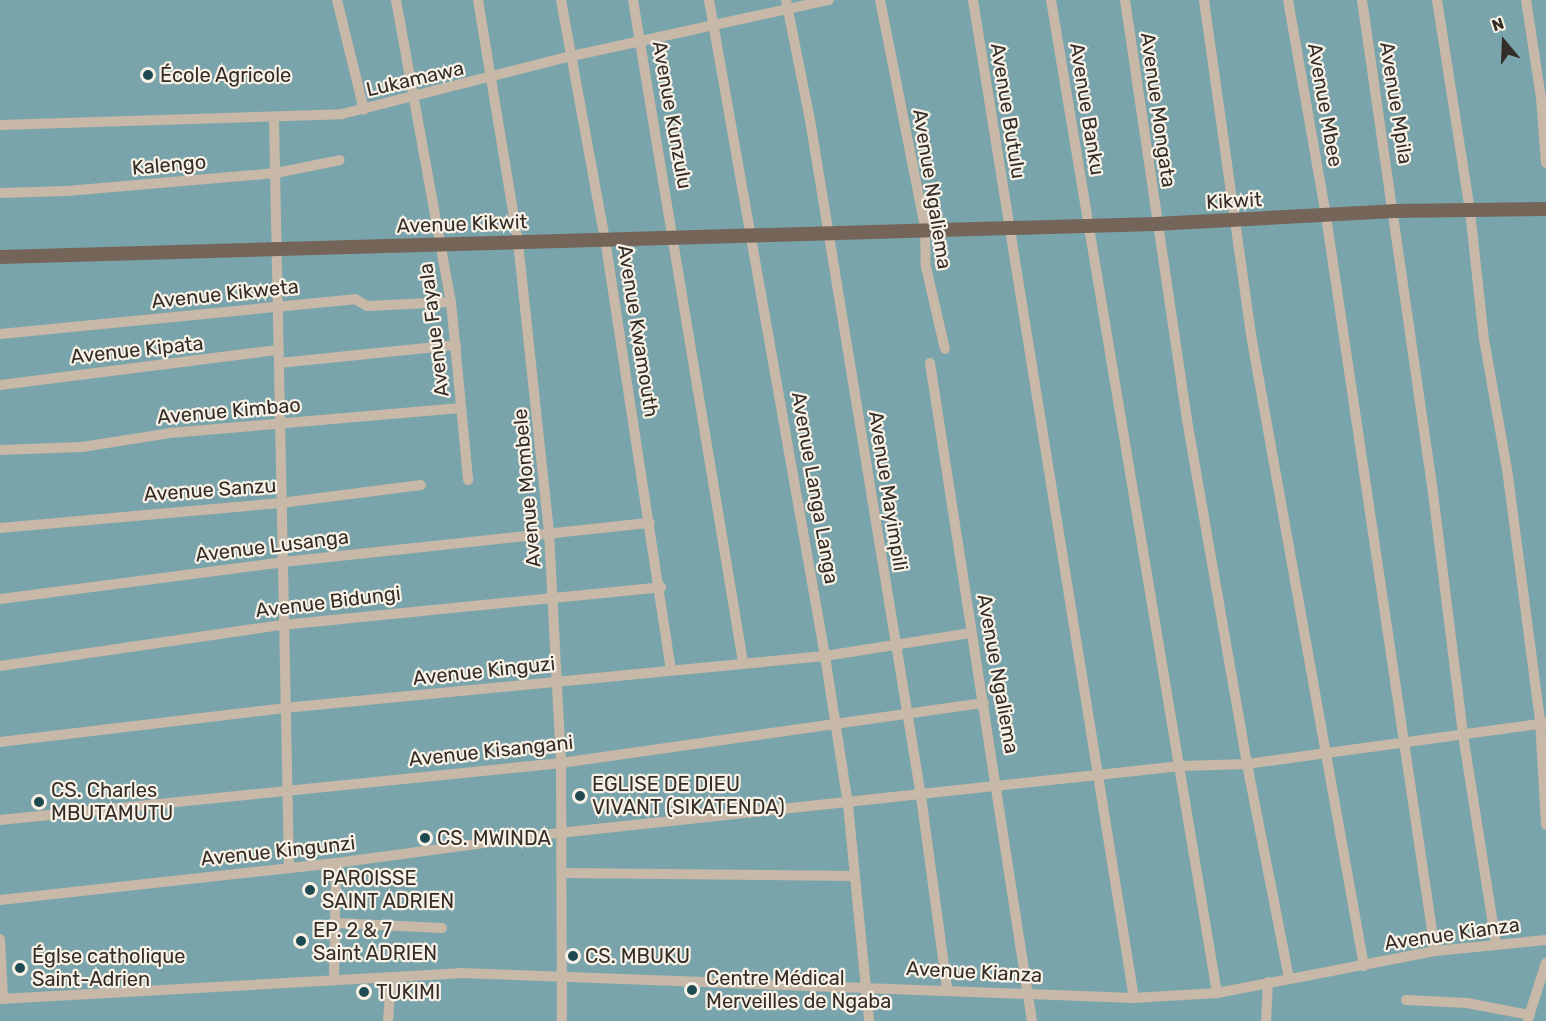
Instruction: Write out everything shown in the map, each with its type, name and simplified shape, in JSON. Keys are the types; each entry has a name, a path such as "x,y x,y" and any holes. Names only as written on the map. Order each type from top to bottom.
{"main road":[{"name":"Kikwit","path":"925,228 1156,224 1394,212 1546,209"},
{"name":"Avenue Kikwit","path":"0,257 925,228"}],"street":[{"path":"337,0 363,110"},
{"name":"Avenue Fayala","path":"396,0 451,302 468,480"},
{"name":"Avenue Mombele","path":"478,0 518,242 549,533 561,763 562,1021"},
{"name":"Avenue Kwamouth","path":"561,0 605,239 661,587 671,668"},
{"name":"Avenue Kunzulu","path":"633,0 675,237"},
{"name":"Avenue Langa Langa","path":"710,0 825,656 848,805 870,1021"},
{"name":"Lukamawa","path":"0,124 274,119 363,110 492,79 572,56 714,26 787,5 829,0"},
{"name":"Avenue Ngaliema","path":"880,0 925,228 926,267 945,348"},
{"name":"Avenue Butulu","path":"973,0 1008,227 1100,775 1134,998"},
{"name":"Avenue Banku","path":"1051,0 1181,766 1217,993"},
{"name":"Avenue Mongata","path":"1125,0 1156,224 1247,764 1289,979"},
{"path":"1204,0 1235,220 1323,754 1364,966"},
{"name":"Avenue Mbee","path":"1288,0 1326,216 1435,951"},
{"name":"Avenue Mpila","path":"1362,0 1394,212 1463,735 1496,943"},
{"path":"1437,0 1470,211 1484,339 1507,469 1543,724 1546,825"},
{"path":"1526,0 1541,98 1546,163"},
{"name":"Avenue Mayimpili","path":"787,5 908,715 947,989"},
{"path":"274,119 283,562 282,625 289,867"},
{"name":"Kalengo","path":"0,193 68,191 276,173 340,160"},
{"path":"675,237 743,662"},
{"name":"Avenue Kikweta","path":"0,334 277,309 355,299 367,306 451,302"},
{"path":"279,363 456,345"},
{"name":"Avenue Kipata","path":"0,385 278,350"},
{"name":"Avenue Ngaliema","path":"930,363 971,633 999,787 1026,992 1032,1021"},
{"name":"Avenue Kimbao","path":"0,450 82,447 170,433 461,408"},
{"name":"Avenue Sanzu","path":"0,528 282,503 421,484"},
{"name":"Avenue Lusanga","path":"0,599 283,562 650,523"},
{"name":"Avenue Bidungi","path":"0,666 282,625 661,587"},
{"name":"Avenue Kinguzi","path":"0,742 284,708 555,682 671,668 825,656 895,647 971,633"},
{"name":"Avenue Kisangani","path":"0,820 561,763 984,703"},
{"name":"Avenue Kingunzi","path":"0,900 336,863 560,833 848,805 1181,766 1247,764 1543,724"},
{"path":"334,979 336,863"},
{"path":"562,873 855,876"},
{"path":"335,922 442,928"},
{"path":"0,939 2,999"},
{"name":"Avenue Kianza","path":"2,999 334,979 460,974 865,985 1134,998 1217,993 1435,951 1496,943 1546,940"},
{"path":"1406,1000 1467,1003 1529,1018 1546,963"},
{"path":"388,1021 391,977"},
{"path":"1266,1021 1269,982"}],"water":[{"path":"0,0 1546,0 1546,1021 0,1021"}],"place":[{"name":"École Agricole","path":"148,75"},
{"name":"EGLISE DE DIEU VIVANT (SIKATENDA)","path":"580,796"},
{"name":"CS. Charles MBUTAMUTU","path":"39,802"},
{"name":"CS. MWINDA","path":"425,838"},
{"name":"PAROISSE SAINT ADRIEN","path":"310,890"},
{"name":"EP. 2 & 7 Saint ADRIEN","path":"301,941"},
{"name":"CS. MBUKU","path":"573,956"},
{"name":"Églse catholique Saint-Adrien","path":"20,968"},
{"name":"Centre Médical Merveilles de Ngaba","path":"692,990"},
{"name":"TUKIMI","path":"364,992"}]}
